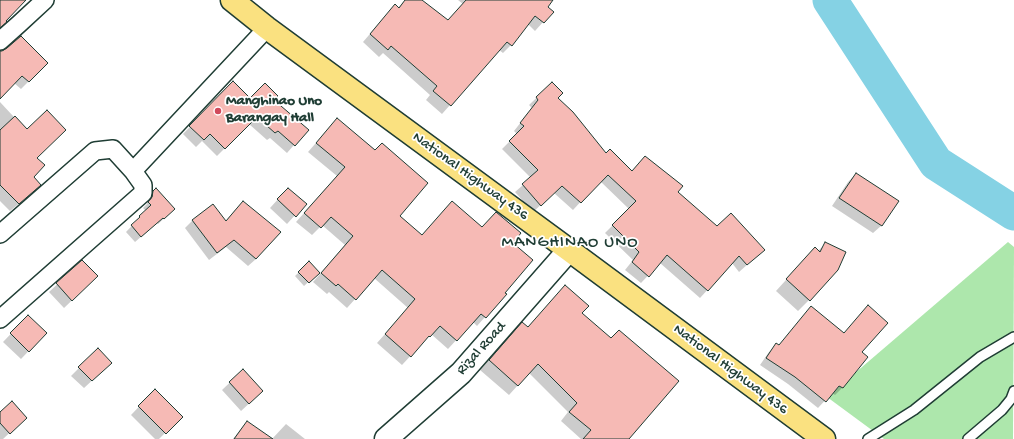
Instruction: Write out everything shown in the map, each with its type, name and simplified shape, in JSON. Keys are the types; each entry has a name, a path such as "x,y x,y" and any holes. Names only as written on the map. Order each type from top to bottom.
{"main road":[{"name":"National Highway 436","path":"232,0 267,28 824,439"}],"street":[{"path":"0,41 45,0"},
{"path":"133,170 267,28"},
{"path":"0,234 95,151 113,149 133,170 143,185 143,193 0,319"},
{"name":"Rizal Road","path":"386,439 461,373 569,250"}],"lane":[{"path":"868,439 914,410 980,357 1014,337"},
{"path":"968,439 1002,410 1011,399 1014,391"}],"green space":[{"path":"1008,242 1014,247 1013,439 884,439 827,397"}],"building":[{"path":"0,0 26,0 0,28"},
{"path":"405,0 422,0 448,20 466,0 553,0 548,7 554,12 544,23 535,16 512,46 507,42 451,106 433,91 437,86 391,46 388,50 370,34 395,4 399,8"},
{"path":"21,36 48,63 29,82 22,76 0,99 0,51 7,48"},
{"path":"233,81 250,98 265,83 278,96 274,100 309,130 295,146 278,131 275,133 257,117 225,149 210,134 204,140 189,126"},
{"path":"552,82 563,93 558,98 573,112 606,153 610,149 632,171 645,156 683,186 678,192 717,226 731,213 765,250 747,265 739,256 708,291 667,255 649,277 632,262 639,252 612,225 636,201 608,175 581,203 562,186 541,206 522,184 538,170 509,141 524,126 520,123 538,100 536,97"},
{"path":"47,110 66,130 37,158 45,165 34,177 41,185 19,204 0,185 0,130 15,116 27,129"},
{"path":"337,118 375,150 382,143 428,183 400,216 422,235 452,201 482,227 496,212 521,233 513,243 533,260 505,293 507,294 486,318 481,314 457,341 440,326 430,337 429,336 411,357 385,334 415,299 382,270 356,300 338,284 336,286 321,273 353,236 331,217 321,228 304,213 345,167 316,143"},
{"path":"856,173 899,201 882,226 839,198"},
{"path":"156,188 175,209 141,237 131,225 151,205 148,202"},
{"path":"288,188 307,204 296,217 277,199"},
{"path":"243,201 281,232 256,259 234,240 217,253 192,220 213,204 226,221"},
{"path":"825,242 846,252 838,270 810,301 786,279 815,247 820,252"},
{"path":"82,260 98,276 72,301 56,283"},
{"path":"309,261 320,273 309,283 298,272"},
{"path":"565,285 589,306 582,313 611,338 619,330 679,381 629,439 583,439 591,430 569,412 577,403 538,364 518,386 489,360 522,322 528,327"},
{"path":"868,305 888,323 862,352 868,357 843,388 839,386 826,402 795,377 766,358 776,343 779,345 811,306 844,333"},
{"path":"28,315 47,333 29,352 10,333"},
{"path":"98,348 112,363 92,381 78,367"},
{"path":"243,369 263,391 249,404 229,382"},
{"path":"155,389 183,417 166,434 138,406"},
{"path":"12,401 27,418 10,434 0,423 0,412"},
{"path":"247,421 273,439 234,439"}],"waterway":[{"path":"830,0 936,163 1014,213"}],"place":[{"name":"Manghinao Uno Barangay Hall","path":"218,111"}],"district":[{"name":"MANGHINAO UNO","path":"570,243"}]}
